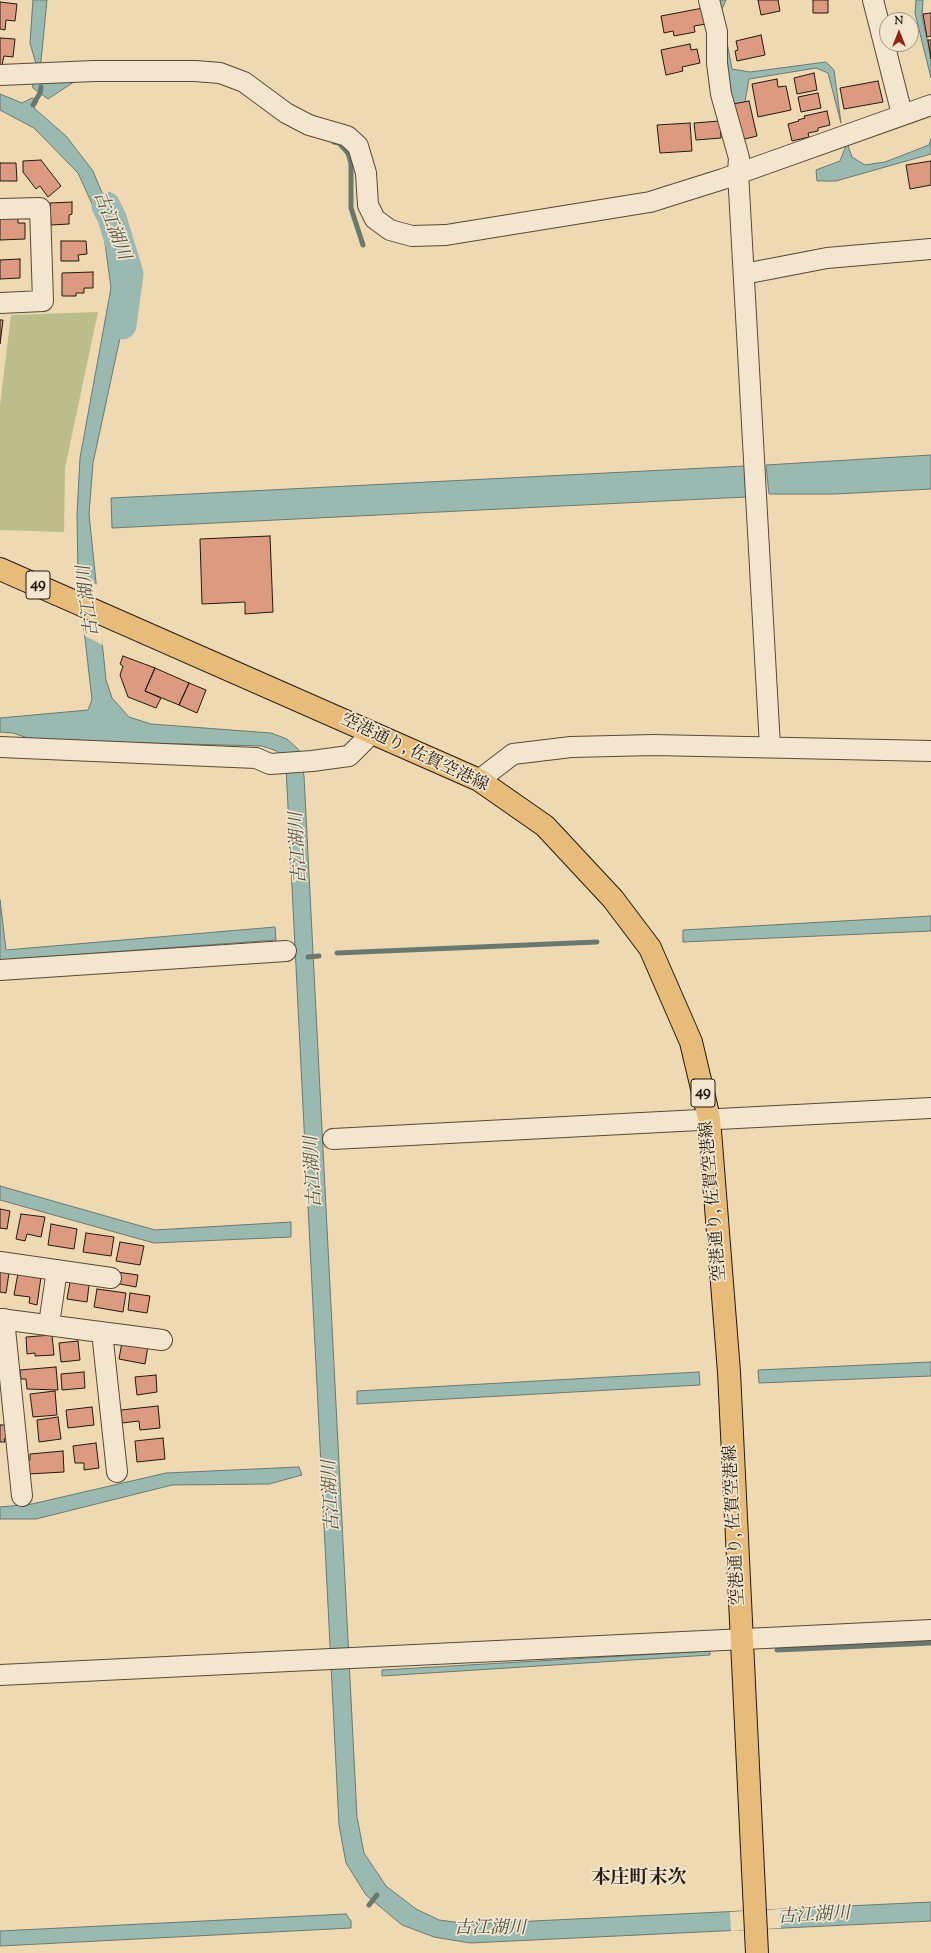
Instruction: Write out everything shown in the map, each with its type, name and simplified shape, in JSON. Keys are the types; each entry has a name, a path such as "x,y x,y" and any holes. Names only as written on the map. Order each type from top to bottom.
{"main road":[{"name":"空港通り, 佐賀空港線","path":"0,569 371,734 479,780 545,826 613,898 650,948 691,1042 709,1118 729,1372 755,1893 756,1946"}],"street":[{"path":"709,0 717,32 717,62 722,94 739,158 738,172 770,747"},
{"path":"872,0 902,114"},
{"path":"0,75 94,71 195,71 220,73 244,82 286,113 309,126 347,136 358,146 366,173 368,205 375,220 390,230 412,236 446,235 650,202 723,179 738,172 902,114 931,106"},
{"path":"0,209 40,208 42,301 0,303"},
{"path":"744,274 827,258 931,249"},
{"path":"0,747 256,758 270,764 312,761 349,756 371,734"},
{"path":"479,780 513,754 571,747 654,745 931,751"},
{"path":"0,970 286,951"},
{"path":"333,1139 709,1118 931,1108"},
{"path":"0,1262 111,1278"},
{"path":"49,1324 57,1270"},
{"path":"22,1496 2,1319 162,1340"},
{"path":"102,1332 117,1472"},
{"path":"0,1676 931,1630"}],"green space":[{"path":"98,312 65,468 64,532 0,530 0,405 11,315"}],"water":[{"path":"33,0 47,0 41,61 42,79 77,80 48,99 33,88 32,81 36,64 30,43"},
{"path":"716,0 726,0 721,11 732,69 750,72 826,62 834,70 841,123 828,73 816,68 749,79 739,135 722,68"},
{"path":"916,0 923,0 922,17 931,57 931,78 919,29 919,12 915,12"},
{"path":"0,94 22,103 32,98 38,101 34,108 66,136 93,171 116,227 129,296 93,463 89,514 106,680 112,698 129,717 151,724 271,733 287,739 299,750 304,776 357,1817 364,1853 386,1886 416,1909 439,1920 470,1924 931,1902 931,1921 470,1943 434,1937 402,1925 366,1895 346,1863 339,1825 286,767 277,751 262,746 34,740 13,733 0,732 0,718 88,710 92,700 78,577 77,514 80,458 111,288 103,228 78,173 34,128 0,110"},
{"path":"931,139 931,154 836,181 817,181 816,170 840,161 847,143 852,157 865,165 885,162 929,145"},
{"path":"931,455 931,489 835,494 769,494 766,465"},
{"path":"745,466 746,497 112,528 111,498"},
{"path":"0,900 6,950 275,927 276,940 0,960"},
{"path":"931,916 931,931 683,942 683,930"},
{"path":"0,1186 155,1230 291,1222 291,1237 154,1243 0,1200"},
{"path":"931,1362 931,1376 759,1383 758,1370"},
{"path":"699,1372 700,1385 357,1404 357,1391"},
{"path":"299,1467 302,1475 269,1484 172,1485 36,1519 0,1519 0,1507 32,1504 166,1473"},
{"path":"710,1651 710,1655 382,1676 382,1670"},
{"path":"346,1914 351,1921 351,1928 0,1946 0,1931"}],"pier":[{"path":"78,577 98,585 103,645 85,636"},
{"path":"780,1909 781,1928 731,1931 730,1912"}],"building":[{"path":"758,0 778,0 780,11 761,15"},
{"path":"813,0 828,0 828,13 813,13"},
{"path":"0,2 17,4 15,21 6,20 5,30 0,29"},
{"path":"703,8 706,24 694,26 695,32 674,36 673,31 664,33 661,16"},
{"path":"931,13 931,36 927,37 923,14"},
{"path":"761,35 765,55 737,61 735,51 738,50 736,41"},
{"path":"0,38 15,39 13,57 4,56 2,65 0,65"},
{"path":"928,40 931,40 931,59"},
{"path":"690,44 691,50 697,49 700,63 682,67 683,71 666,75 661,50"},
{"path":"814,73 817,90 797,94 794,78"},
{"path":"777,79 778,87 786,86 791,110 758,117 752,84"},
{"path":"878,81 883,102 844,109 840,88"},
{"path":"818,93 821,108 801,112 798,97"},
{"path":"749,101 757,136 741,140 733,104"},
{"path":"827,111 830,125 818,128 818,131 808,133 809,137 792,141 788,124 805,118 804,116"},
{"path":"720,121 721,138 696,140 694,123"},
{"path":"690,123 692,151 660,153 657,125"},
{"path":"41,160 61,186 48,197 40,186 36,189 23,172 23,161"},
{"path":"931,161 931,185 910,189 906,165"},
{"path":"0,163 16,163 17,181 0,181"},
{"path":"72,202 72,214 69,215 69,224 51,225 50,203"},
{"path":"0,218 18,218 18,223 25,223 25,239 0,240"},
{"path":"61,241 86,241 87,254 78,255 79,261 61,261"},
{"path":"20,259 20,278 0,279 0,260"},
{"path":"93,272 93,288 84,288 84,293 76,293 76,296 62,296 62,273"},
{"path":"0,320 3,320 0,344"},
{"path":"270,536 273,612 245,614 245,602 202,604 200,539"},
{"path":"123,656 155,668 145,691 161,698 156,708 128,697 120,675 123,666 120,664"},
{"path":"155,668 189,683 179,705 145,691"},
{"path":"189,683 206,690 197,713 179,705"},
{"path":"0,1209 10,1211 7,1229 0,1228"},
{"path":"21,1214 45,1217 41,1237 27,1234 25,1241 16,1239"},
{"path":"51,1224 77,1229 74,1249 48,1245"},
{"path":"86,1233 114,1237 111,1256 83,1252"},
{"path":"120,1242 144,1246 140,1265 116,1261"},
{"path":"0,1271 9,1273 6,1293 0,1292"},
{"path":"117,1272 138,1275 136,1287 115,1283"},
{"path":"18,1273 41,1277 37,1305 29,1303 30,1297 14,1295"},
{"path":"70,1282 89,1285 87,1302 67,1299"},
{"path":"97,1289 126,1293 123,1312 94,1307"},
{"path":"130,1293 150,1296 147,1313 128,1310"},
{"path":"52,1335 54,1355 35,1356 35,1353 27,1354 26,1337"},
{"path":"78,1341 80,1360 61,1362 59,1343"},
{"path":"122,1342 148,1346 145,1364 119,1359"},
{"path":"56,1367 58,1390 27,1389 26,1379 21,1379 20,1370"},
{"path":"84,1372 85,1388 62,1390 61,1374"},
{"path":"156,1375 157,1392 137,1395 135,1377"},
{"path":"55,1391 57,1415 33,1417 30,1394"},
{"path":"158,1406 160,1428 140,1430 139,1421 122,1423 121,1410"},
{"path":"92,1407 94,1425 68,1428 66,1410"},
{"path":"58,1417 61,1439 39,1442 37,1420"},
{"path":"0,1425 8,1425 9,1438 4,1439 5,1442 0,1442"},
{"path":"163,1438 165,1459 137,1462 135,1441"},
{"path":"96,1443 99,1468 84,1470 84,1463 75,1463 73,1446"},
{"path":"63,1451 64,1472 28,1474 27,1460 30,1460 30,1454"}],"waterway":[{"path":"33,105 40,93 41,87"},
{"path":"334,142 339,143 348,153 351,163 351,208 363,245"},
{"name":"古江湖川","path":"106,206 112,218 129,274 122,325"},
{"path":"337,953 597,942"},
{"path":"308,957 319,956"},
{"path":"777,1650 931,1643"},
{"path":"369,1905 377,1895"}],"district":[{"name":"本庄町末次","path":"639,1880"}]}
